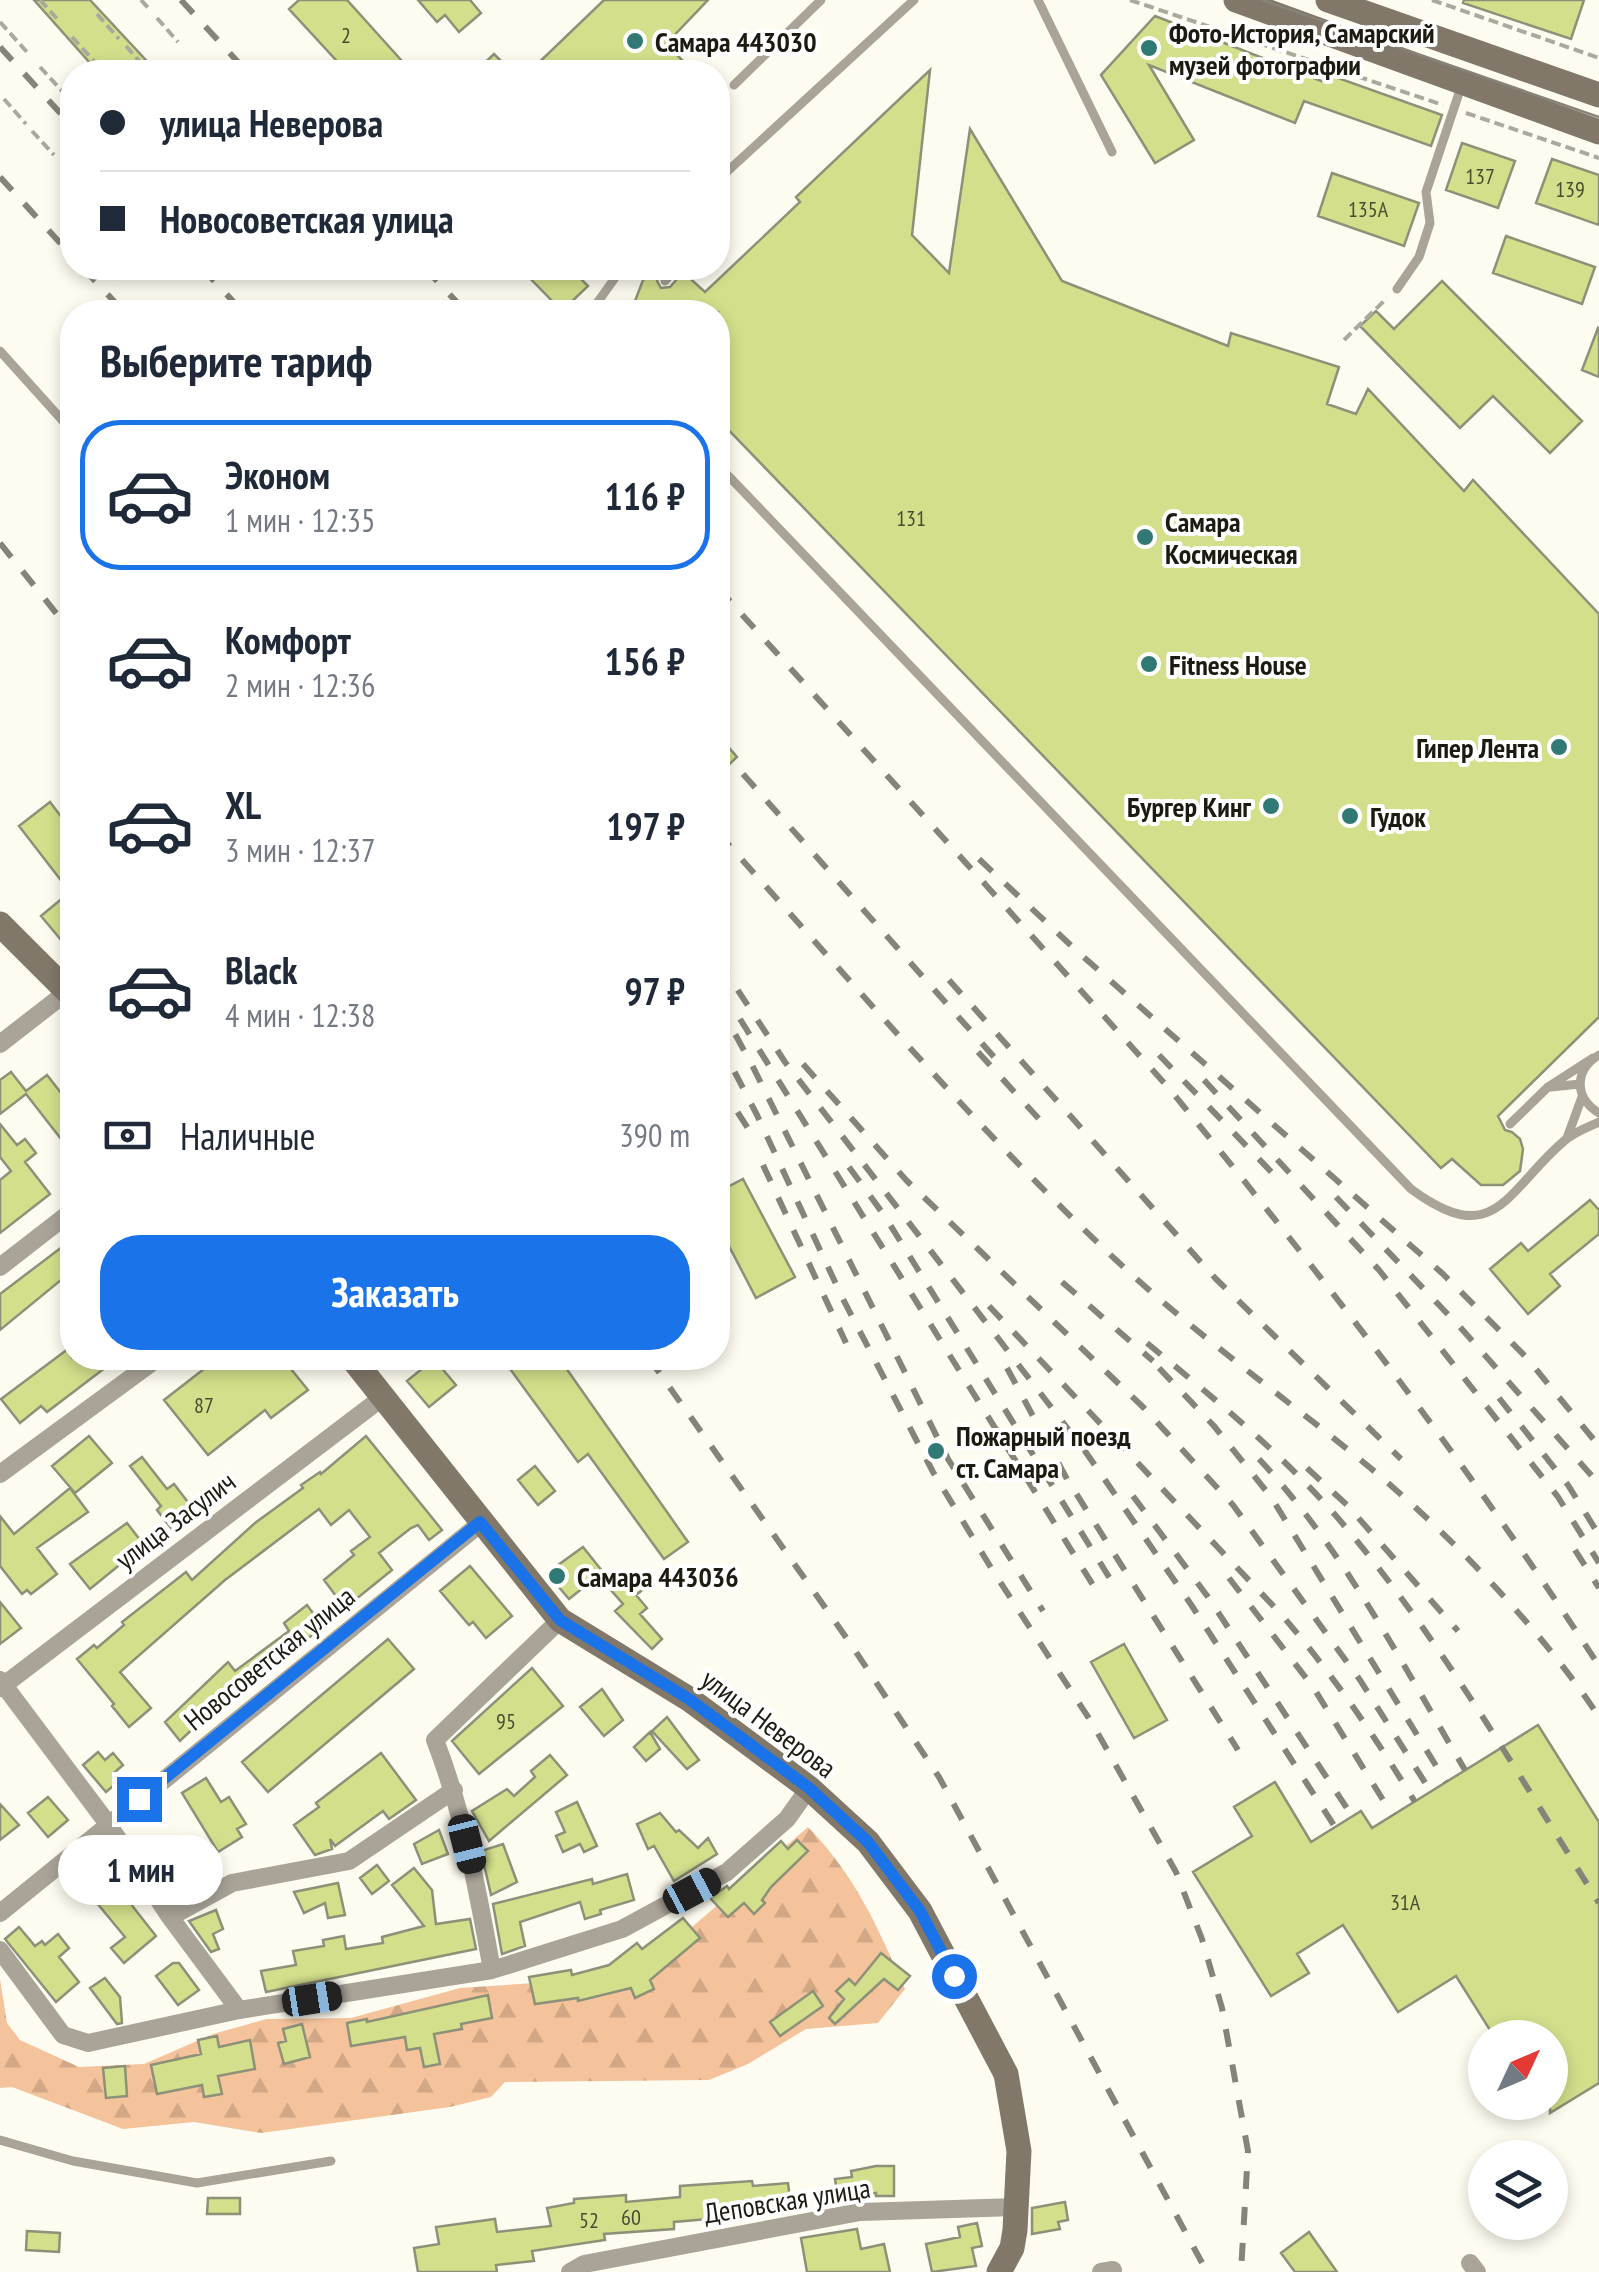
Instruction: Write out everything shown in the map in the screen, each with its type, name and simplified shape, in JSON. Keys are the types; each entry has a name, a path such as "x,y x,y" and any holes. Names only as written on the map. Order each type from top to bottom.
{"street":[{"path":"1236,0 1458,97 1599,132"},
{"path":"1328,0 1599,94"},
{"path":"0,924 60,983"},
{"path":"0,1044 60,1000"},
{"path":"0,1267 60,1220"},
{"path":"0,1474 142,1370"},
{"name":"улица Неверова","path":"361,1370 560,1620 689,1699 809,1788 868,1842 920,1911 1006,2074 1019,2150 1012,2248 1000,2272"},
{"name":"улица Засулич","path":"1,1684 382,1397"},
{"name":"Новосоветская улица","path":"0,1914 480,1522"},
{"path":"492,1970 474,1870 454,1790 435,1740 560,1620"},
{"path":"1,1684 108,1824 239,2010"},
{"path":"0,1950 63,2035 88,2043 239,2010 492,1970 622,1929 727,1872 786,1819 809,1788"},
{"path":"170,1917 232,1883 349,1861 454,1790"},
{"name":"Деповская улица","path":"570,2272 584,2264 860,2212 1016,2207"}],"lane":[{"path":"734,85 821,0"},
{"path":"730,169 914,0"},
{"path":"1038,0 1112,152"},
{"path":"1397,289 1420,258 1430,223 1426,192 1458,97"},
{"path":"0,351 60,418"},
{"path":"730,478 1410,1189 1440,1210 1473,1218 1497,1209 1567,1138 1599,1122"},
{"path":"1567,1138 1582,1098 1582,1073 1594,1058"},
{"path":"1510,1124 1548,1087 1594,1058"},
{"path":"1548,1087 1580,1084"},
{"path":"1582,1098 1599,1113"},
{"path":"0,2140 73,2161 197,2184 331,2161"}],"path":[{"path":"40,0 60,22"},
{"path":"141,0 150,10"},
{"path":"1130,0 1458,97 1599,158"},
{"path":"1432,0 1599,58"},
{"path":"97,14 119,39"},
{"path":"157,18 178,42"},
{"path":"0,22 27,52"},
{"path":"72,37 93,60"},
{"path":"126,46 138,60"},
{"path":"40,67 60,89"},
{"path":"4,99 26,124"},
{"path":"32,131 54,155"},
{"path":"1344,340 1397,289"}],"green space":[{"path":"808,1827 853,1884 905,1989 878,2023 806,2029 748,2064 709,2080 505,2082 491,2097 450,2107 261,2133 194,2122 123,2129 12,2087 0,2088 0,1979 7,2023 20,2040 79,2067 144,2064 213,2034 267,2019 351,2018 460,1988 565,1981 641,1962 678,1939"}],"building":[{"path":"34,0 90,0 146,60 87,60"},
{"path":"299,0 347,0 401,60 336,60 289,9"},
{"path":"418,0 470,0 481,13 459,32 445,15 437,22"},
{"path":"604,0 708,0 666,44 682,60 542,60"},
{"path":"1584,0 1571,39 1463,3"},
{"path":"1155,16 1324,82 1327,74 1442,115 1431,146 1304,101 1295,123 1149,65 1194,140 1155,163 1101,75"},
{"name":"Гудок","path":"930,70 912,235 949,273 970,129 1062,281 1228,346 1231,333 1339,367 1327,404 1356,414 1368,389 1464,491 1473,480 1599,614 1599,1017 1498,1116 1505,1130 1520,1139 1523,1149 1520,1171 1503,1185 1481,1185 1452,1159 1441,1168 730,431 730,300 635,300 643,280 658,280 661,288 670,287 676,280 692,280 705,292 718,280 730,280 730,268 800,202 796,197"},
{"path":"1462,143 1515,161 1498,208 1446,190"},
{"path":"1552,159 1599,175 1599,225 1536,203"},
{"path":"1332,173 1419,203 1404,246 1318,216"},
{"path":"1506,236 1595,267 1582,304 1493,273"},
{"path":"532,280 582,280 588,286 573,300 551,300"},
{"path":"1442,281 1582,421 1550,453 1493,396 1460,428 1360,326 1376,311 1394,329"},
{"path":"1599,329 1599,377 1582,370"},
{"path":"50,802 60,815 60,879 19,826"},
{"path":"60,900 60,939 41,916"},
{"path":"11,1072 26,1091 47,1075 60,1092 60,1138 26,1094 0,1114 0,1080"},
{"path":"0,1124 17,1145 25,1139 36,1153 25,1162 50,1194 0,1233 0,1180 11,1171 0,1157"},
{"path":"743,1179 795,1277 756,1298 730,1248 730,1186"},
{"path":"1590,1200 1599,1210 1599,1234 1550,1274 1560,1286 1528,1314 1490,1269 1521,1243 1528,1251"},
{"path":"60,1249 60,1281 0,1330 0,1294"},
{"path":"60,1355 60,1370 102,1370 47,1412 41,1406 20,1423 1,1399"},
{"path":"203,1370 292,1370 308,1390 271,1418 265,1410 208,1455 164,1400"},
{"path":"420,1370 443,1370 456,1385 429,1407 407,1381"},
{"path":"511,1370 567,1370 688,1542 664,1559 588,1454 578,1462"},
{"path":"89,1436 112,1463 75,1493 52,1466"},
{"path":"366,1436 442,1530 429,1540 418,1525 379,1553 392,1570 345,1608 324,1580 370,1537 349,1510 331,1525 319,1509 225,1580 120,1672 151,1708 129,1727 77,1659 94,1645 97,1648 124,1625 122,1622 186,1572 192,1580 255,1523"},
{"path":"142,1457 167,1489 174,1484 194,1510 171,1528 157,1510 161,1506 130,1466"},
{"path":"535,1466 555,1491 538,1505 518,1480"},
{"path":"70,1488 88,1512 37,1548 57,1574 31,1594 27,1590 22,1594 0,1566 0,1516 14,1534"},
{"path":"127,1523 144,1545 90,1589 70,1564"},
{"path":"583,1547 603,1572 569,1599 547,1573"},
{"path":"470,1566 512,1616 486,1638 473,1622 469,1625 440,1591"},
{"path":"630,1571 645,1588 636,1595 647,1608 640,1614 662,1639 652,1649 615,1611 623,1604 610,1589"},
{"path":"0,1602 21,1628 0,1644"},
{"path":"307,1605 321,1624 314,1628 317,1631 273,1668 271,1664 224,1699 180,1741 165,1722 228,1662 235,1671 289,1631 284,1623"},
{"path":"388,1639 414,1669 268,1792 242,1762"},
{"path":"1124,1644 1167,1720 1134,1738 1091,1662"},
{"path":"532,1668 563,1706 479,1774 452,1741"},
{"path":"602,1689 623,1720 604,1736 580,1707"},
{"path":"667,1717 699,1760 687,1769 652,1731"},
{"path":"1538,1725 1599,1822 1599,2083 1568,2102 1568,2020 1484,2020 1456,1976 1398,2012 1343,1925 1297,1954 1309,1973 1271,1996 1193,1872 1252,1836 1234,1807 1275,1782 1311,1842 1361,1811 1372,1828"},
{"path":"650,1732 660,1749 646,1761 634,1747"},
{"path":"98,1752 105,1760 113,1753 123,1765 115,1772 121,1779 106,1792 83,1765"},
{"path":"381,1753 416,1800 389,1819 383,1811 335,1846 330,1839 332,1849 315,1855 294,1825"},
{"path":"550,1755 567,1775 489,1841 472,1811 507,1789 514,1796 535,1777 531,1771"},
{"path":"206,1778 221,1802 229,1797 246,1824 237,1829 242,1837 218,1852 182,1793"},
{"path":"48,1797 68,1820 48,1837 28,1813"},
{"path":"577,1802 597,1846 584,1852 580,1844 563,1852 556,1836 565,1832 556,1812"},
{"path":"0,1804 19,1825 0,1840"},
{"path":"660,1813 676,1832 679,1830 698,1848 708,1838 717,1854 674,1881 654,1846 648,1849 637,1824"},
{"path":"439,1830 448,1854 422,1864 414,1844"},
{"path":"797,1840 808,1851 771,1887 762,1900 765,1903 754,1914 744,1903 728,1917 710,1898 727,1886 729,1889 781,1841 788,1849"},
{"path":"503,1844 517,1882 491,1895 481,1851"},
{"path":"97,1861 156,1936 124,1963 111,1948 125,1937 87,1891 78,1899 67,1886"},
{"path":"377,1865 389,1881 372,1894 360,1878"},
{"path":"414,1868 432,1890 436,1924 470,1919 476,1949 266,1992 261,1971 296,1965 293,1951 324,1946 323,1940 344,1936 346,1949 383,1943 382,1937 424,1926 392,1885"},
{"path":"627,1874 634,1900 585,1919 580,1902 520,1922 525,1946 502,1954 493,1904"},
{"path":"338,1883 345,1915 328,1918 325,1903 304,1913 294,1892"},
{"path":"216,1910 223,1929 213,1934 219,1949 211,1952 189,1921"},
{"path":"683,1918 700,1938 650,1980 654,1989 635,1998 631,1988 578,2001 535,2004 529,1977 571,1970 572,1975 609,1965 637,1943 642,1949"},
{"path":"19,1927 35,1946 42,1941 45,1945 58,1934 69,1948 59,1957 79,1982 56,2002 5,1939"},
{"path":"881,1953 910,1976 898,1990 884,1979 835,2024 829,2018 844,1999 836,1991 849,1979 855,1985"},
{"path":"179,1963 199,1990 178,2005 156,1976"},
{"path":"105,1978 120,1997 122,2023 117,2024 90,1988"},
{"path":"813,1991 823,2006 780,2036 770,2022"},
{"path":"488,1995 492,2018 434,2034 440,2064 424,2067 420,2048 407,2050 405,2037 351,2046 347,2023"},
{"path":"302,2024 310,2057 284,2064 278,2043 286,2041 283,2029"},
{"path":"217,2036 219,2047 250,2040 255,2069 218,2076 222,2094 204,2097 202,2085 157,2094 151,2065 201,2054 198,2040"},
{"path":"125,2066 127,2096 106,2098 103,2068"},
{"path":"894,2166 894,2196 876,2193 838,2199 835,2179 852,2177 851,2171"},
{"path":"752,2181 753,2186 788,2183 791,2208 674,2222 674,2229 604,2234 605,2240 532,2251 534,2261 496,2265 497,2272 418,2272 414,2248 439,2244 436,2227 495,2219 497,2232 551,2226 547,2208 574,2203 574,2199 626,2195 626,2202 680,2197 680,2186"},
{"path":"208,2198 240,2198 240,2214 207,2214"},
{"path":"1065,2202 1068,2220 1058,2222 1060,2229 1032,2234 1032,2208"},
{"path":"977,2223 982,2246 972,2248 976,2266 932,2272 926,2244 960,2237 958,2227"},
{"path":"857,2229 861,2249 884,2244 890,2272 807,2272 801,2238"},
{"path":"27,2231 60,2233 59,2252 26,2250"},
{"path":"1309,2232 1337,2272 1295,2272 1281,2253"}],"tram line":[{"path":"1262,0 1599,117"}],"railway":[{"path":"181,0 236,60"},
{"path":"0,47 60,113"},
{"path":"0,177 60,243"},
{"path":"94,280 113,300"},
{"path":"213,280 232,300"},
{"path":"436,280 455,300"},
{"path":"0,543 60,618"},
{"path":"730,601 1167,1086 1391,1370 1498,1516 1599,1666"},
{"path":"743,774 994,1057"},
{"path":"730,846 913,1051 1063,1209 1180,1316 1380,1476 1439,1529 1526,1621 1599,1717"},
{"path":"979,859 1079,953 1443,1274 1526,1357 1599,1446"},
{"path":"730,978 785,1062 1085,1451 1192,1606 1335,1827"},
{"path":"949,980 1216,1279 1401,1459"},
{"path":"740,1019 1098,1593"},
{"path":"730,1025 948,1459 1043,1611"},
{"path":"978,1052 1049,1130"},
{"path":"1159,1055 1282,1183"},
{"path":"730,1063 843,1299 933,1472 1092,1723 1176,1872 1202,1939 1222,2008 1248,2151 1241,2272"},
{"path":"803,1064 907,1181 1144,1408 1233,1505 1360,1680 1431,1792"},
{"path":"1204,1080 1379,1270 1558,1497 1599,1563"},
{"path":"730,1101 751,1133"},
{"path":"763,1165 846,1343"},
{"path":"849,1167 884,1215 1114,1585"},
{"path":"1336,1197 1460,1327 1599,1484"},
{"path":"1062,1282 1153,1361"},
{"path":"989,1306 1280,1613 1352,1705 1415,1802"},
{"path":"1147,1343 1277,1455 1348,1530 1449,1665 1599,1903"},
{"path":"1007,1368 1067,1479 1238,1750"},
{"path":"1159,1368 1214,1426 1271,1497 1446,1782"},
{"path":"657,1370 848,1640 939,1777 1207,2272"},
{"path":"1499,1398 1568,1485 1599,1535"},
{"path":"1259,1459 1345,1569 1465,1770"},
{"path":"1307,1468 1347,1505 1458,1631"},
{"path":"1133,1496 1208,1597 1352,1816"},
{"path":"1575,1550 1599,1588"},
{"path":"1229,1578 1313,1687 1393,1816"}],"place":[{"name":"Самара 443030","path":"635,41"},
{"name":"Фото-История, Самарский музей фотографии","path":"1149,48"},
{"name":"Самара Космическая","path":"1145,537"},
{"name":"Fitness House","path":"1149,664"},
{"name":"Гипер Лента","path":"1559,747"},
{"name":"Бургер Кинг","path":"1271,806"},
{"name":"Гудок","path":"1350,816"},
{"name":"Пожарный поезд ст. Самара","path":"936,1451"},
{"name":"Самара 443036","path":"557,1576"}],"route":[{"path":"139,1799 480,1522 560,1620 689,1699 809,1788 868,1842 920,1911 954,1976"}]}
